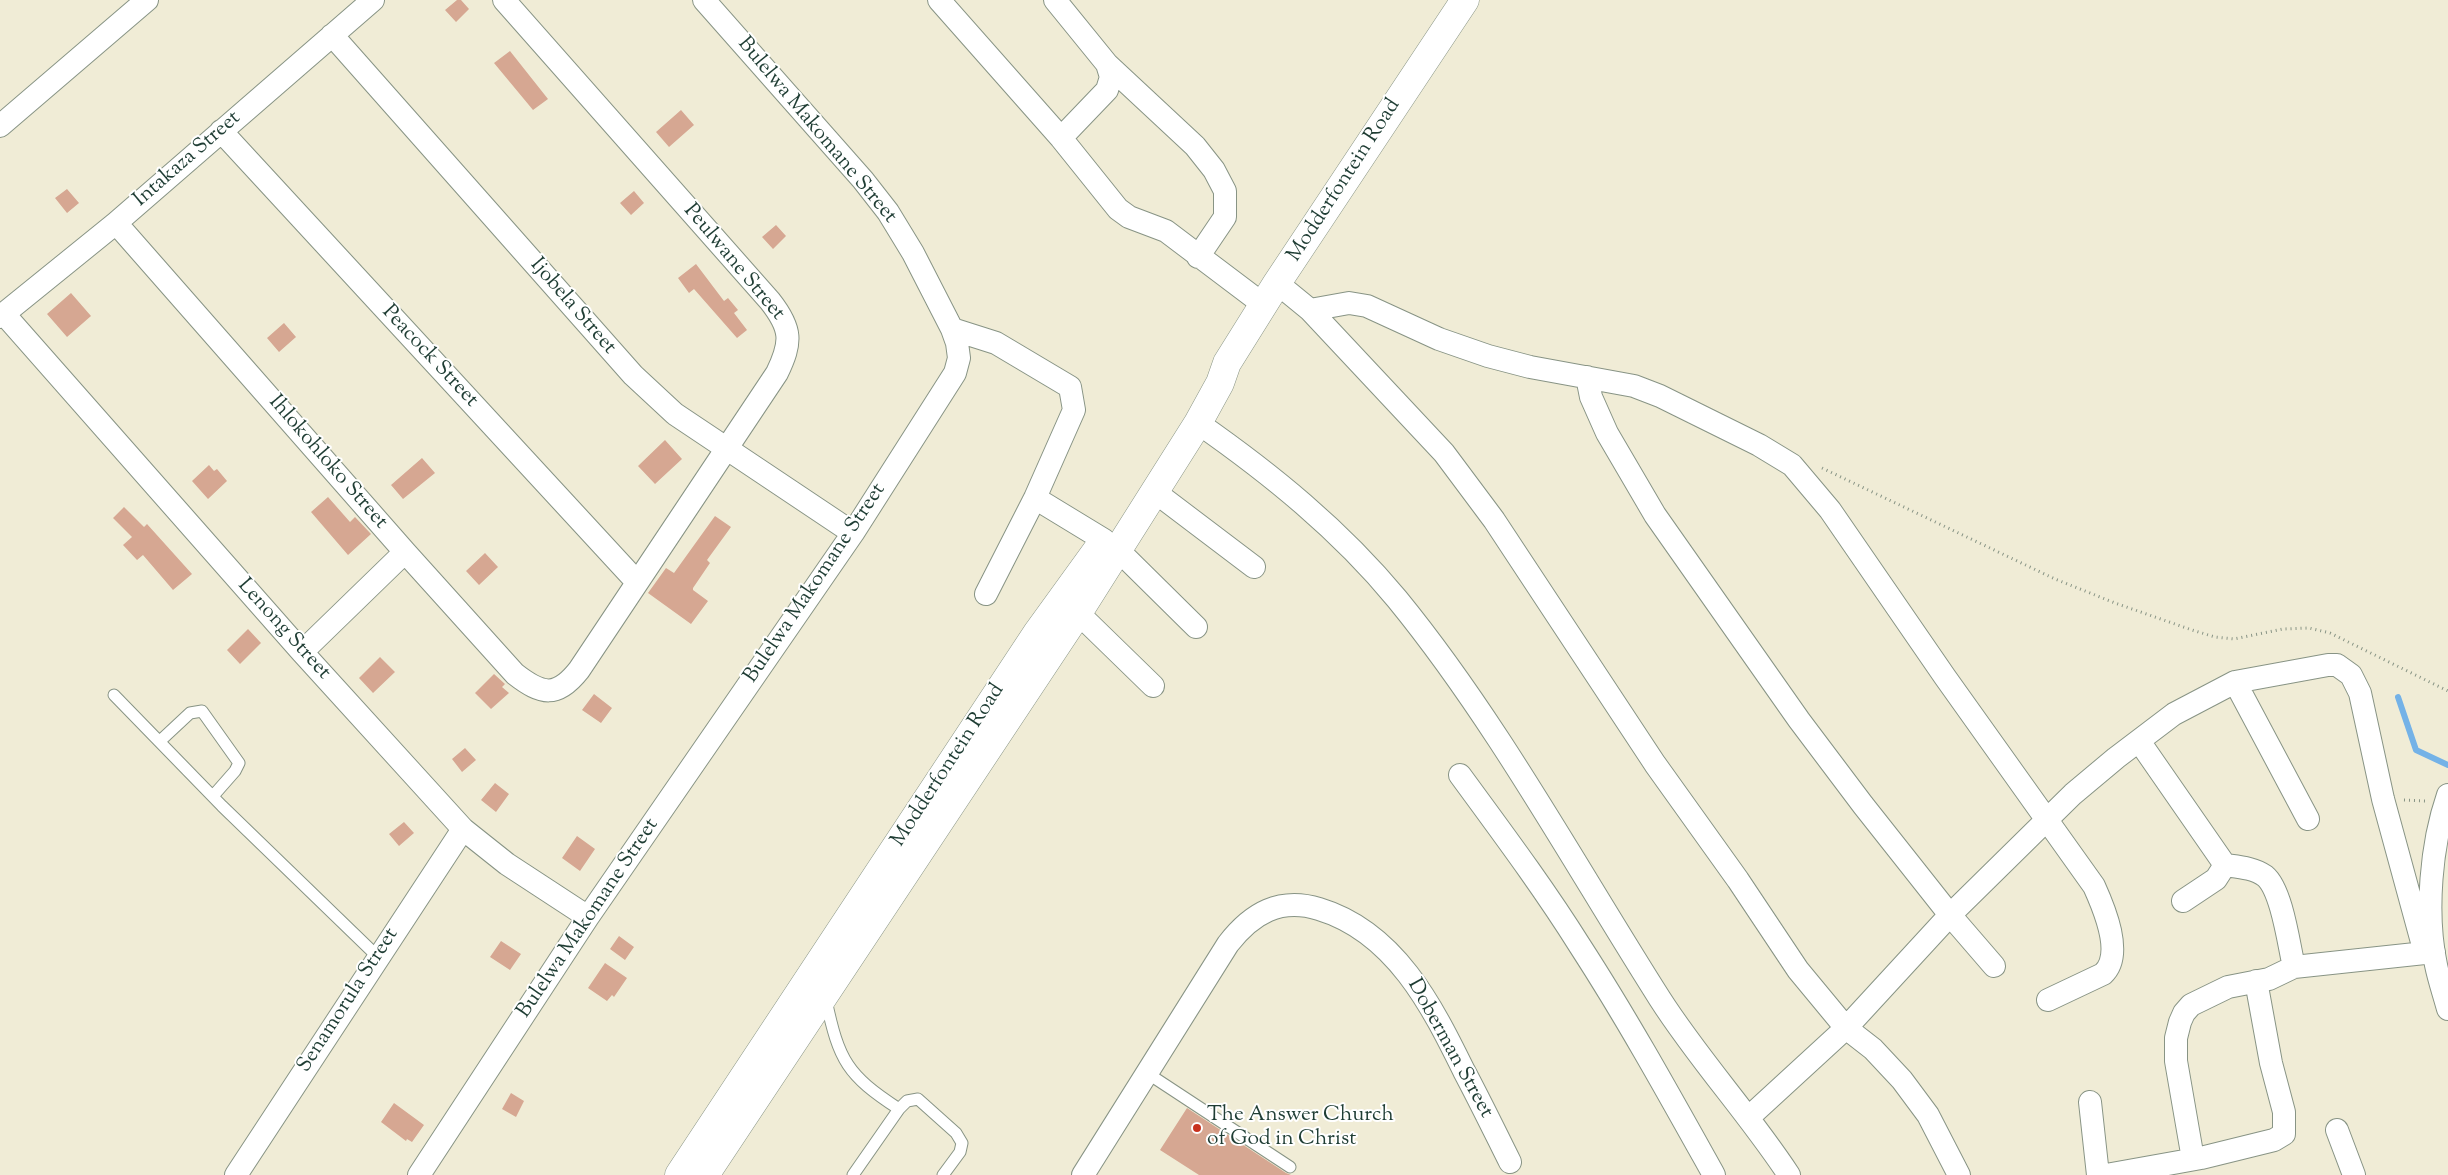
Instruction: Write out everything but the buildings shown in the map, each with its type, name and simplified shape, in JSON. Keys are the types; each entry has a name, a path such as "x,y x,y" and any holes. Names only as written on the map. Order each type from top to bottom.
{"main road":[{"name":"Modderfontein Road","path":"679,1175 1037,633 1154,492 1198,423 1220,383 1227,363 1465,0"},
{"name":"Modderfontein Road","path":"705,1175 1078,613 1111,545 1194,401 1210,377 1227,363"}],"street":[{"path":"0,126 147,0"},
{"name":"Intakaza Street","path":"2,316 116,223 373,0"},
{"name":"Peulwane Street","path":"504,0 782,316 789,333 787,353 777,373 725,448 571,681 555,691 547,691"},
{"name":"Bulelwa Makomane Street","path":"419,1175 588,917 853,534 955,373 959,358 957,343 952,329 913,253 888,212 863,180 704,0"},
{"path":"939,0 1061,138 1118,209 1129,217 1166,231 1198,257 1271,294 1310,310 1394,398 1456,468 1494,520 1655,764 1738,880 1798,970 1846,1028 1873,1049 1902,1080 1928,1115 1958,1175"},
{"path":"1055,0 1107,64 1195,146 1214,170 1225,191 1225,217 1198,257"},
{"name":"Ijobela Street","path":"332,35 633,375 675,414 853,534"},
{"path":"1061,138 1107,90 1111,78 1107,64"},
{"name":"Peacock Street","path":"221,131 637,582"},
{"name":"Ihlokohloko Street","path":"116,223 405,552 516,674 526,682 547,691"},
{"path":"1310,310 1350,302 1367,306 1439,339 1488,356 1530,368 1634,386 1660,396 1759,445 1792,465 1830,510 2094,886 2107,919 2113,959 2109,968 2103,974 2048,1000"},
{"name":"Lenong Street","path":"2,316 463,829 507,864 588,917"},
{"path":"952,329 996,343 1070,387 1074,410 1035,498 986,594"},
{"path":"1587,378 1592,397 1607,433 1655,515 1799,720 1950,915 1994,966"},
{"path":"1198,423 1288,490 1347,544 1396,599 1479,712 1664,1005 1704,1062 1789,1175"},
{"path":"1154,492 1254,567"},
{"path":"1035,498 1111,545 1196,627"},
{"path":"302,652 405,552"},
{"path":"1078,613 1153,686"},
{"path":"1748,1118 1846,1028 1950,915 2072,794 2139,741 2174,714 2235,682 2328,665 2337,666 2351,675 2363,703 2383,799 2430,952 2444,980 2448,1009"},
{"path":"2235,682 2308,819"},
{"path":"2139,741 2225,865 2259,872 2271,882 2279,904 2294,968"},
{"path":"1460,775 1522,860 1580,946 1642,1047 1714,1175"},
{"path":"2430,952 2432,875 2435,846 2447,798"},
{"name":"Senamorula Street","path":"236,1175 463,829"},
{"path":"2182,901 2216,878 2225,865"},
{"name":"Doberman Street","path":"1147,1073 1228,944 1240,929 1253,917 1269,909 1305,905 1329,912 1350,922 1372,937 1396,958 1433,1010 1510,1162"},
{"path":"2199,1164 2176,1060 2176,1038 2184,1013 2199,999 2228,987 2269,979 2294,968 2430,952"},
{"path":"2090,1102 2106,1175 2199,1164 2274,1140 2284,1134 2284,1112 2271,1063 2256,981"},
{"path":"1083,1175 1147,1073"},
{"path":"2337,1130 2354,1175"}],"lane":[{"path":"114,696 160,740 213,796 378,957"},
{"path":"160,740 190,713 202,711 239,763 236,771 213,796"},
{"path":"825,994 840,1053 849,1069 872,1092 899,1109"},
{"path":"1147,1073 1290,1167"},
{"path":"854,1175 899,1109 908,1101 918,1098 960,1138 962,1147 960,1152 943,1175"}],"path":[{"path":"1792,465 1827,468 2055,579 2115,603 2192,630 2215,637 2234,639 2282,629 2309,628 2330,633 2448,691"},
{"path":"2383,799 2447,798"}],"waterway":[{"path":"2398,697 2416,750 2448,765"}],"place":[{"name":"The Answer Church of God in Christ","path":"1197,1128"}]}
